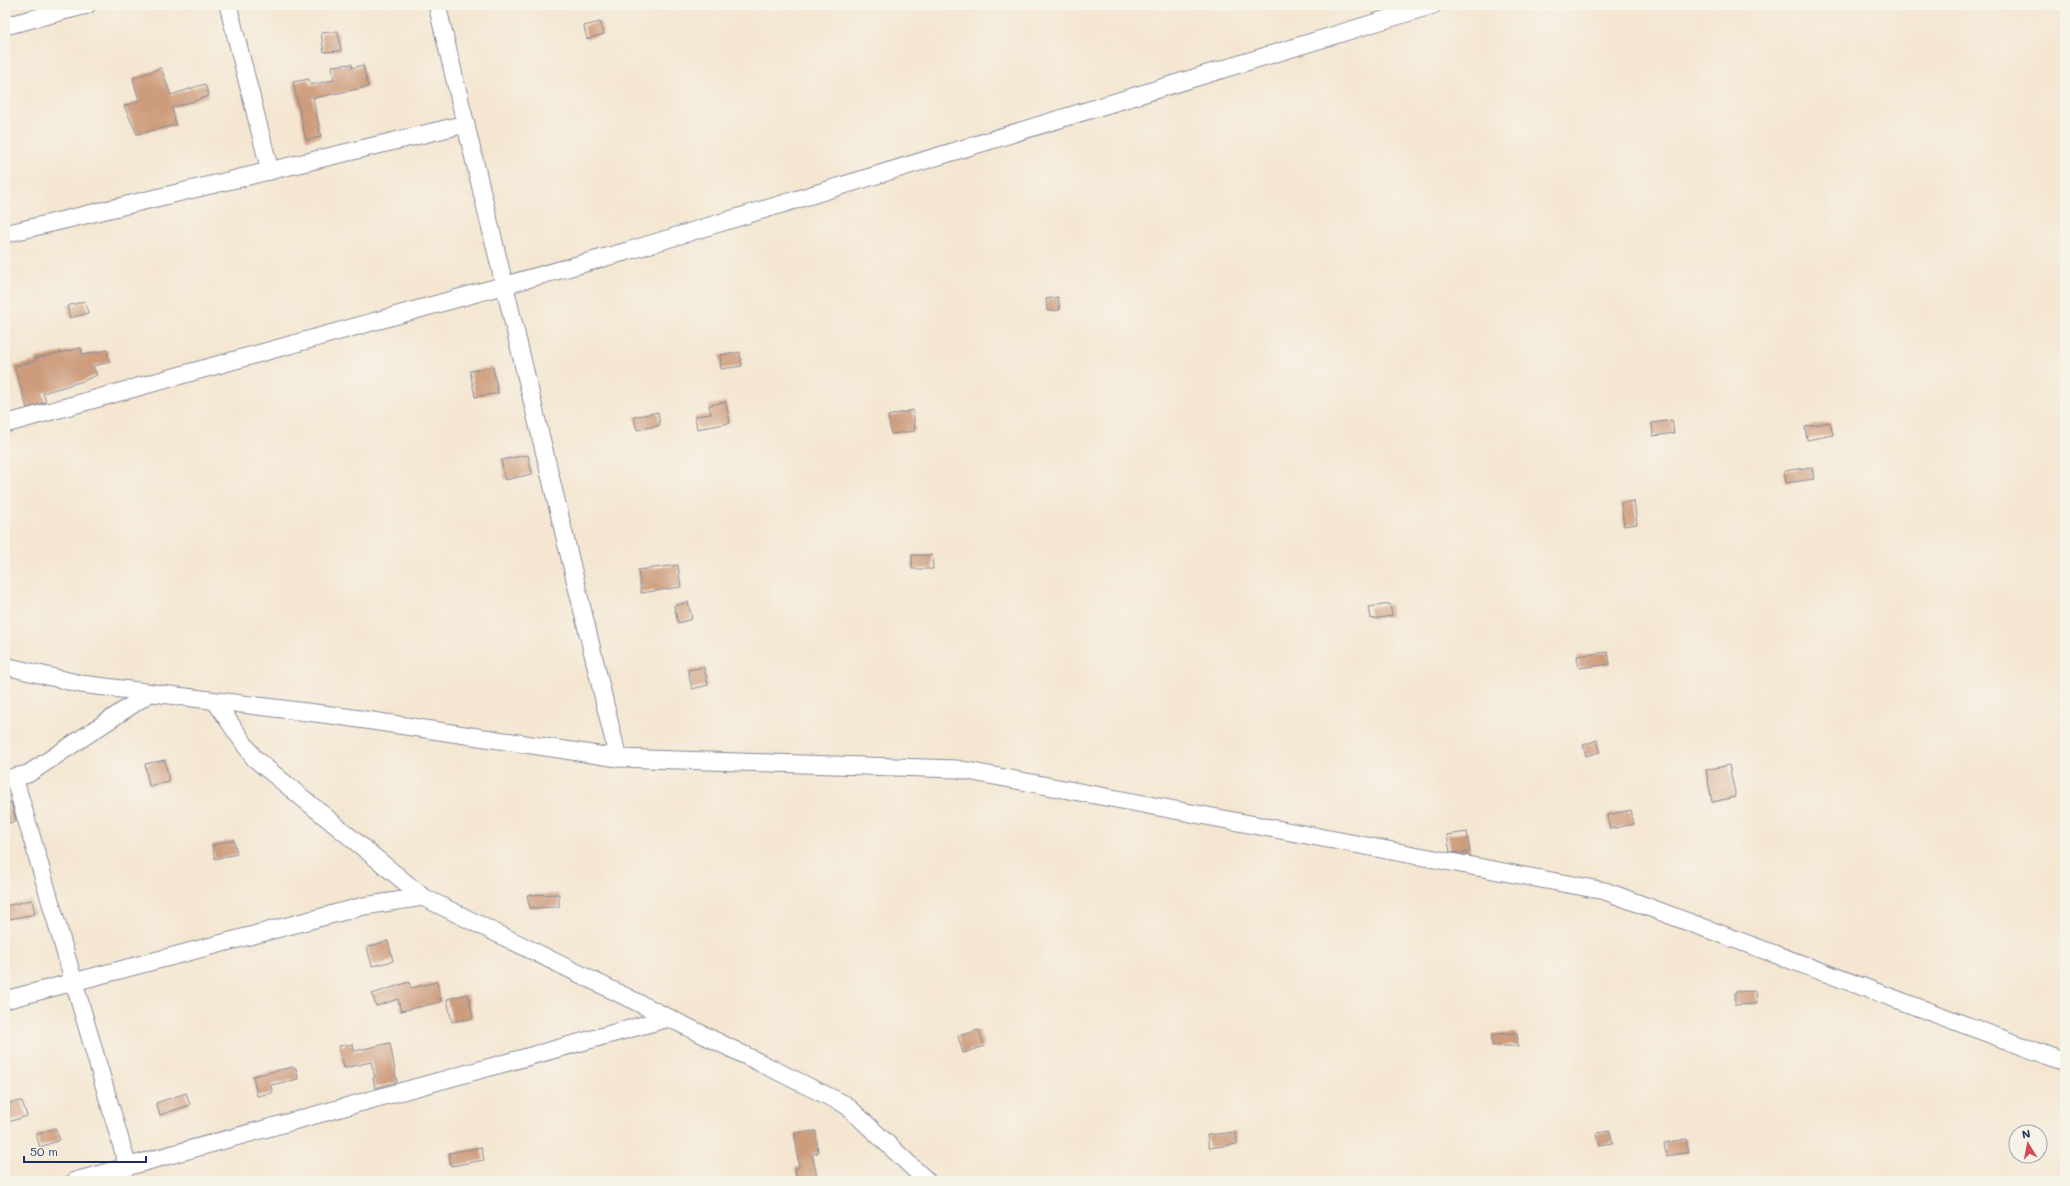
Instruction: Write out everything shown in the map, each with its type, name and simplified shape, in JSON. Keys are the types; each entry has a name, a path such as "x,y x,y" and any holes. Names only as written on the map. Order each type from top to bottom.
{"street":[{"path":"5,26 87,5"},
{"path":"228,5 270,171"},
{"path":"438,5 618,758"},
{"path":"5,424 628,251 1433,5"},
{"path":"5,234 466,124"},
{"path":"5,666 81,684 339,716 618,758 957,769 1605,891 2065,1062"},
{"path":"128,1167 74,982 9,778 28,774 150,693"},
{"path":"215,701 254,758 423,897 846,1105 927,1181"},
{"path":"5,1000 364,906 423,897"},
{"path":"75,1181 669,1018"}],"building":[{"path":"600,22 604,34 587,39 584,26"},
{"path":"338,31 341,51 324,52 321,33"},
{"path":"352,64 352,68 363,65 368,87 313,98 321,137 306,140 293,82 309,79 310,85 334,80 332,66"},
{"path":"161,68 171,95 205,84 209,96 172,108 176,125 137,134 124,106 139,101 133,78"},
{"path":"1058,297 1060,310 1047,311 1046,299"},
{"path":"85,301 88,313 70,318 67,306"},
{"path":"81,348 83,355 107,350 110,362 93,366 97,375 83,381 43,393 46,402 27,408 14,366 36,361 35,358"},
{"path":"740,352 742,366 721,369 720,355"},
{"path":"493,367 498,393 475,397 470,371"},
{"path":"726,402 730,423 697,429 695,416 711,414 709,405"},
{"path":"913,410 915,431 891,434 888,416"},
{"path":"658,412 660,425 637,430 634,417"},
{"path":"1672,420 1674,433 1653,436 1652,423"},
{"path":"1830,422 1833,435 1807,440 1805,427"},
{"path":"528,455 532,474 505,480 501,460"},
{"path":"1812,467 1814,479 1786,483 1784,471"},
{"path":"1634,501 1637,524 1624,526 1621,503"},
{"path":"912,555 932,555 933,569 912,569"},
{"path":"678,565 681,587 641,593 638,570"},
{"path":"688,602 692,619 678,623 674,606"},
{"path":"1390,604 1392,616 1371,619 1369,607"},
{"path":"1608,652 1610,664 1579,668 1577,656"},
{"path":"704,667 708,685 692,689 688,670"},
{"path":"1597,740 1600,752 1586,756 1583,745"},
{"path":"165,760 169,782 149,786 145,764"},
{"path":"1729,765 1736,797 1712,802 1706,770"},
{"path":"11,802 16,821 5,824 5,803"},
{"path":"1631,810 1634,824 1610,829 1607,815"},
{"path":"1467,832 1470,852 1450,852 1447,835"},
{"path":"234,840 237,854 215,859 212,845"},
{"path":"559,894 559,907 530,908 527,895"},
{"path":"32,900 35,914 5,920 5,906"},
{"path":"388,941 393,961 372,966 367,947"},
{"path":"409,982 411,988 437,982 441,1002 401,1011 398,999 376,1006 372,994"},
{"path":"1756,991 1757,1004 1735,1005 1735,992"},
{"path":"468,994 473,1018 452,1022 447,999"},
{"path":"979,1030 984,1046 963,1053 958,1036"},
{"path":"1517,1033 1518,1046 1492,1046 1492,1034"},
{"path":"390,1043 397,1082 375,1088 373,1078 375,1077 371,1062 344,1068 339,1046 353,1044 354,1051"},
{"path":"293,1067 294,1069 296,1068 298,1079 271,1085 272,1093 257,1096 253,1076"},
{"path":"186,1093 190,1105 160,1115 156,1103"},
{"path":"22,1101 27,1116 5,1123 5,1103"},
{"path":"55,1128 60,1140 40,1147 36,1135"},
{"path":"816,1131 818,1153 812,1154 818,1181 797,1181 795,1168 799,1167 795,1133"},
{"path":"1610,1131 1613,1143 1599,1145 1597,1133"},
{"path":"1236,1132 1237,1144 1209,1148 1207,1135"},
{"path":"1686,1139 1689,1152 1666,1156 1664,1143"},
{"path":"481,1147 484,1160 451,1166 449,1153"}]}
